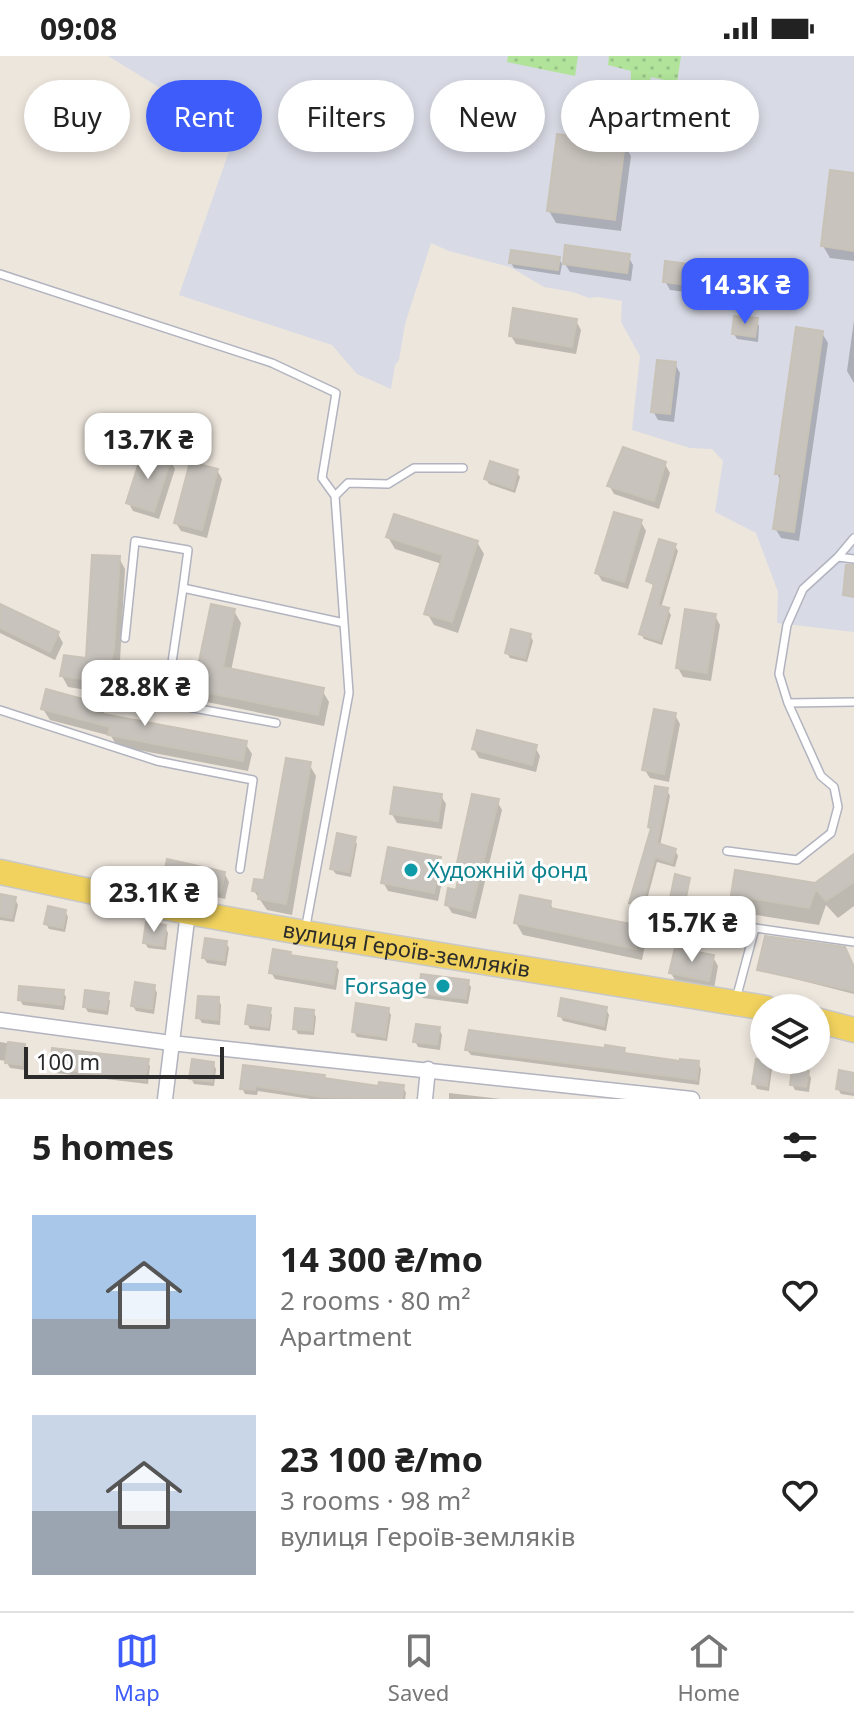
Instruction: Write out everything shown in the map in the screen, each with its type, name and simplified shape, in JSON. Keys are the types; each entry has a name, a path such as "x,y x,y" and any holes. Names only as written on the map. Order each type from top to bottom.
{"main road":[{"name":"вулиця Героїв-земляків","path":"0,872 305,933 750,1005"},
{"path":"830,1018 854,1020"},
{"path":"830,1022 854,1030"}],"street":[{"path":"165,1099 188,912"},
{"path":"0,1020 171,1043 688,1099"},
{"path":"425,1099 428,1069"}],"lane":[{"path":"2,275 272,363 336,393 322,478 335,496 349,693 305,933"},
{"path":"335,496 348,483 388,484 414,468 463,468"},
{"path":"727,851 797,860 831,833 838,807 834,787 821,776 788,703 779,674 787,625 803,589 854,538"},
{"path":"125,638 135,541 188,550 166,703 276,723"},
{"path":"838,557 854,559"},
{"path":"183,588 344,623"},
{"path":"788,703 854,702"},
{"path":"0,710 157,761 253,780 240,869"},
{"path":"735,1003 755,928 854,942"}],"shaded area":[{"path":"108,56 854,56 854,632 777,623 778,592 756,533 715,512 723,461 712,449 690,448 632,430 640,356 621,322 622,301 589,298 544,287 510,267 449,251 431,243 405,324 391,389 357,374 332,345 179,295 229,152 262,152 262,80 147,80"}],"green space":[{"path":"508,56 578,56 575,76 507,62"},
{"path":"609,56 681,56 677,80 651,77 651,80 631,80 631,71 608,65"}],"building":[{"path":"557,134 561,135 561,152 624,152 615,220 547,211"},
{"path":"830,170 854,173 854,251 821,246"},
{"path":"565,245 630,254 627,273 563,264"},
{"path":"511,250 560,257 558,270 509,263"},
{"path":"665,261 730,269 727,290 663,282"},
{"path":"513,308 577,319 572,347 509,336"},
{"path":"734,316 758,318 755,337 732,334"},
{"path":"796,327 823,331 794,532 773,529 781,474 775,474"},
{"path":"657,360 676,362 670,414 651,412"},
{"path":"623,447 666,462 654,501 607,486"},
{"path":"143,450 171,459 154,512 126,503"},
{"path":"490,461 518,470 513,489 484,479"},
{"path":"190,462 218,469 202,530 174,523"},
{"path":"614,512 642,520 624,582 595,573"},
{"path":"394,514 478,541 452,622 424,614 443,555 386,537"},
{"path":"659,539 676,544 658,605 669,608 660,641 639,634 654,584 646,581"},
{"path":"92,555 120,556 114,649 106,683 60,676 64,655 86,658"},
{"path":"846,565 854,565 854,597 843,595"},
{"path":"0,604 59,632 50,652 0,628"},
{"path":"211,604 235,609 223,667 324,688 318,715 193,690"},
{"path":"685,609 716,614 707,673 676,668"},
{"path":"511,629 531,634 525,658 505,653"},
{"path":"46,689 101,704 98,713 247,741 243,761 108,735 110,727 41,709"},
{"path":"654,709 676,713 664,774 642,770"},
{"path":"477,730 537,745 532,765 472,749"},
{"path":"286,758 311,762 286,904 258,899 259,892 252,891 254,879 264,880"},
{"path":"655,786 668,788 657,843 676,849 672,863 655,857 642,906 629,903 651,828 648,827"},
{"path":"394,787 442,794 438,821 390,814"},
{"path":"472,794 499,799 471,911 445,905 448,888 456,890 461,864 457,863"},
{"path":"337,833 356,837 349,872 330,869"},
{"name":"Художній фонд","path":"388,847 441,857 434,893 381,883"},
{"path":"854,854 854,882 826,901 816,889 809,908 731,895 735,870 815,883"},
{"path":"167,859 225,872 221,892 163,879"},
{"path":"675,874 690,878 682,917 667,913"},
{"path":"0,894 16,897 12,918 0,916"},
{"path":"520,895 551,901 550,908 641,926 636,949 514,923"},
{"path":"48,906 66,910 63,928 44,924"},
{"path":"146,922 166,925 163,946 143,943"},
{"path":"765,936 845,947 854,967 854,991 757,970"},
{"path":"205,938 227,941 224,961 202,958"},
{"path":"675,948 714,955 709,981 669,973"},
{"path":"273,949 291,952 290,955 337,962 333,984 269,973"},
{"name":"Forsage","path":"421,974 469,980 466,999 418,993"},
{"path":"135,982 155,985 152,1009 131,1006"},
{"path":"19,986 64,990 62,1005 18,1000"},
{"path":"85,990 109,993 106,1010 83,1007"},
{"path":"198,996 219,997 218,1020 196,1018"},
{"path":"561,998 607,1007 604,1026 558,1016"},
{"path":"356,1003 389,1008 385,1037 352,1032"},
{"path":"248,1005 271,1008 268,1027 245,1024"},
{"path":"295,1008 314,1010 312,1031 293,1029"},
{"path":"416,1024 440,1027 437,1045 413,1042"},
{"path":"469,1030 605,1048 605,1045 625,1048 624,1053 699,1061 697,1080 465,1050"},
{"path":"8,1042 25,1044 22,1065 5,1063"},
{"path":"52,1048 149,1059 145,1080 50,1068"},
{"path":"192,1059 214,1062 212,1082 189,1079"},
{"path":"243,1065 325,1075 324,1078 378,1086 379,1082 404,1085 402,1099 322,1097 255,1086 255,1090 240,1089"},
{"path":"839,1070 854,1073 852,1092 836,1089"},
{"path":"754,1074 768,1074 767,1086 752,1084"},
{"path":"791,1074 808,1074 806,1087 790,1085"}],"place":[{"name":"Художній фонд","path":"411,870"},
{"name":"Forsage","path":"443,986"}]}
